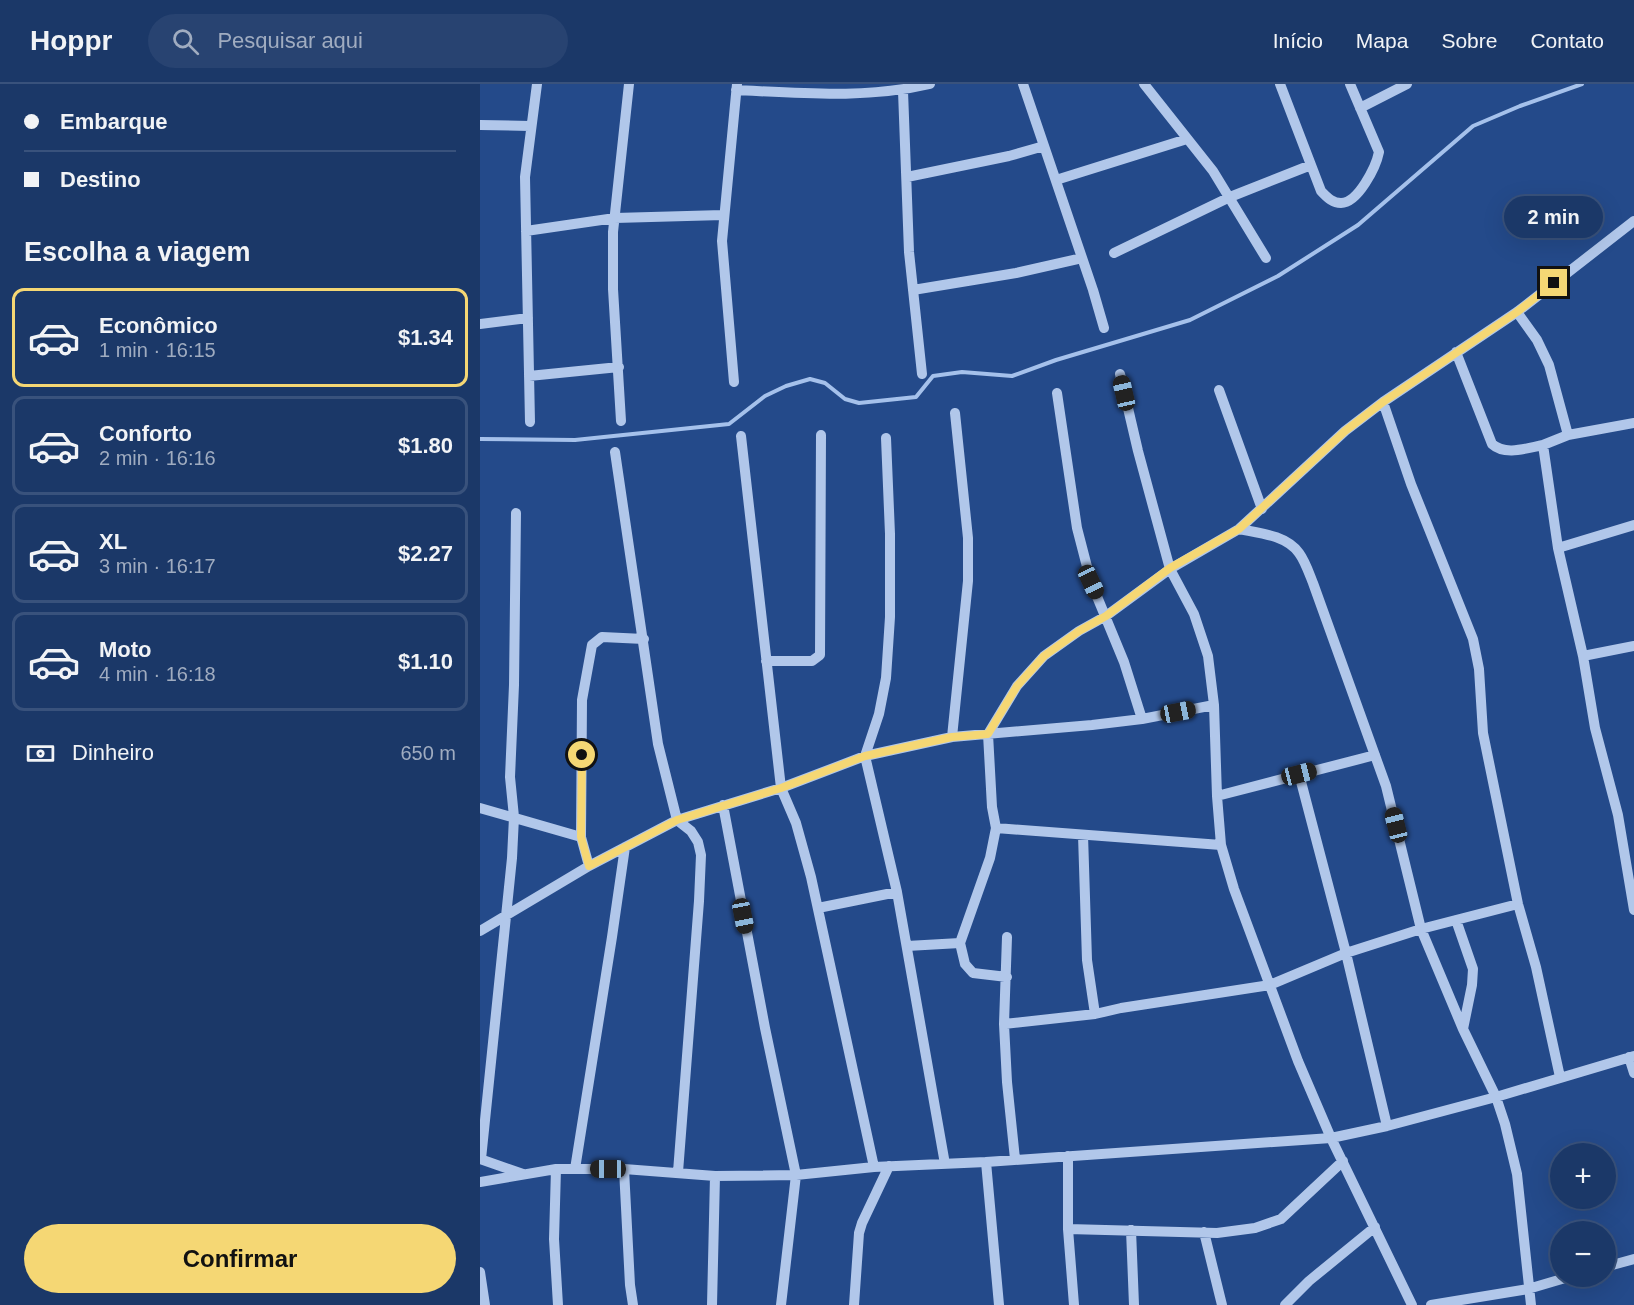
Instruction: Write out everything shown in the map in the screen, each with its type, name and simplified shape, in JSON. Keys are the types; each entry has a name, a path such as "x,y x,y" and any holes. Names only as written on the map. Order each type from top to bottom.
{"street":[{"path":"530,423 525,177 537,84"},
{"path":"621,421 613,289 615,218 629,84"},
{"path":"734,381 722,241 737,87 830,94 903,91 930,84"},
{"path":"1023,84 1104,328"},
{"path":"1144,84 1230,197 1266,258"},
{"path":"1280,84 1321,191 1330,200 1342,204 1350,200 1367,182 1377,164 1379,152 1350,84"},
{"path":"1360,108 1407,84"},
{"path":"903,91 913,290 922,374"},
{"path":"480,125 530,126"},
{"path":"1056,180 1187,138"},
{"path":"907,177 1044,146"},
{"path":"1114,254 1230,197 1311,165"},
{"path":"526,231 615,218 723,215"},
{"path":"1007,978 973,972 965,964 960,943 990,858 996,828 992,807 988,734 1017,686 1044,656 1079,631 1106,616 1170,568 1239,529 1312,460 1383,402 1517,312 1632,227"},
{"path":"913,290 1016,273 1082,258"},
{"path":"1517,312 1537,340 1550,365 1568,435"},
{"path":"480,324 528,318"},
{"path":"1456,352 1492,444 1497,448 1516,450 1543,446 1568,435 1634,423"},
{"path":"529,376 619,367"},
{"path":"1120,374 1138,452 1170,568 1194,614 1208,656 1214,705 1221,845 1234,889 1298,1061 1331,1138 1412,1305"},
{"path":"1219,390 1262,509"},
{"path":"1057,393 1077,528 1091,582 1106,616 1142,719"},
{"path":"1383,402 1411,484 1473,639 1479,669 1483,733 1518,904 1536,968 1560,1077"},
{"path":"952,737 968,581 968,528 955,413"},
{"path":"766,661 812,661 820,655 821,435"},
{"path":"741,436 781,788 803,844 874,1167"},
{"path":"886,438 890,534 890,617 886,678 879,714 865,756 897,892 945,1164"},
{"path":"1543,446 1558,549 1583,656 1595,728 1618,814 1634,910"},
{"path":"615,452 658,744 677,820 691,831 698,842 701,855 678,1172"},
{"path":"516,513 514,685 510,777 514,817 512,858 481,1159 523,1174"},
{"path":"1558,549 1634,525"},
{"path":"1239,529 1279,538 1291,544 1300,554 1313,583 1388,795 1421,929 1463,1029 1496,1097 1517,1174 1531,1305"},
{"path":"589,866 581,837 582,700 592,645 602,637 644,639"},
{"path":"1583,656 1634,646"},
{"path":"480,931 589,866 677,820 781,788 865,756 952,737 1142,719 1214,705"},
{"path":"1217,796 1375,755"},
{"path":"1299,774 1346,953 1387,1126"},
{"path":"723,805 762,1017 796,1175 781,1305"},
{"path":"480,808 581,837"},
{"path":"996,828 1221,845"},
{"path":"1083,835 1088,960 1095,1014"},
{"path":"575,1169 625,847"},
{"path":"818,908 897,892"},
{"path":"1004,1024 1095,1014 1121,1008 1270,986 1346,953 1421,929 1518,904"},
{"path":"1456,920 1473,969 1463,1029"},
{"path":"1007,937 1004,1053 1015,1159"},
{"path":"907,946 960,943"},
{"path":"480,1182 556,1169 624,1169 715,1176 796,1175 874,1167 986,1162 1331,1138 1387,1126 1496,1097 1631,1057 1634,1073"},
{"path":"1068,1156 1068,1229 1074,1305"},
{"path":"1068,1229 1217,1233 1255,1227 1281,1219 1343,1161"},
{"path":"986,1162 999,1305"},
{"path":"855,1305 859,1233 889,1166"},
{"path":"556,1169 554,1239 558,1305"},
{"path":"624,1169 633,1305"},
{"path":"712,1305 715,1176"},
{"path":"1285,1305 1309,1281 1376,1227"},
{"path":"1131,1230 1134,1305"},
{"path":"1204,1232 1222,1305"},
{"path":"1616,1264 1634,1259"},
{"path":"480,1272 485,1305"},
{"path":"1431,1305 1528,1289 1550,1282"}],"waterway":[{"path":"480,439 575,440 729,424 765,396 786,386 810,379 825,383 845,399 859,403 916,397 933,376 962,372 1012,376 1056,360 1190,320 1278,276 1358,225 1473,126 1582,84"}],"route":[{"path":"582,755 581,837 589,866 677,820 781,788 865,756 952,737 988,734 1017,686 1044,656 1079,631 1106,616 1170,568 1239,529 1345,431 1383,402 1517,312 1554,283"}]}
